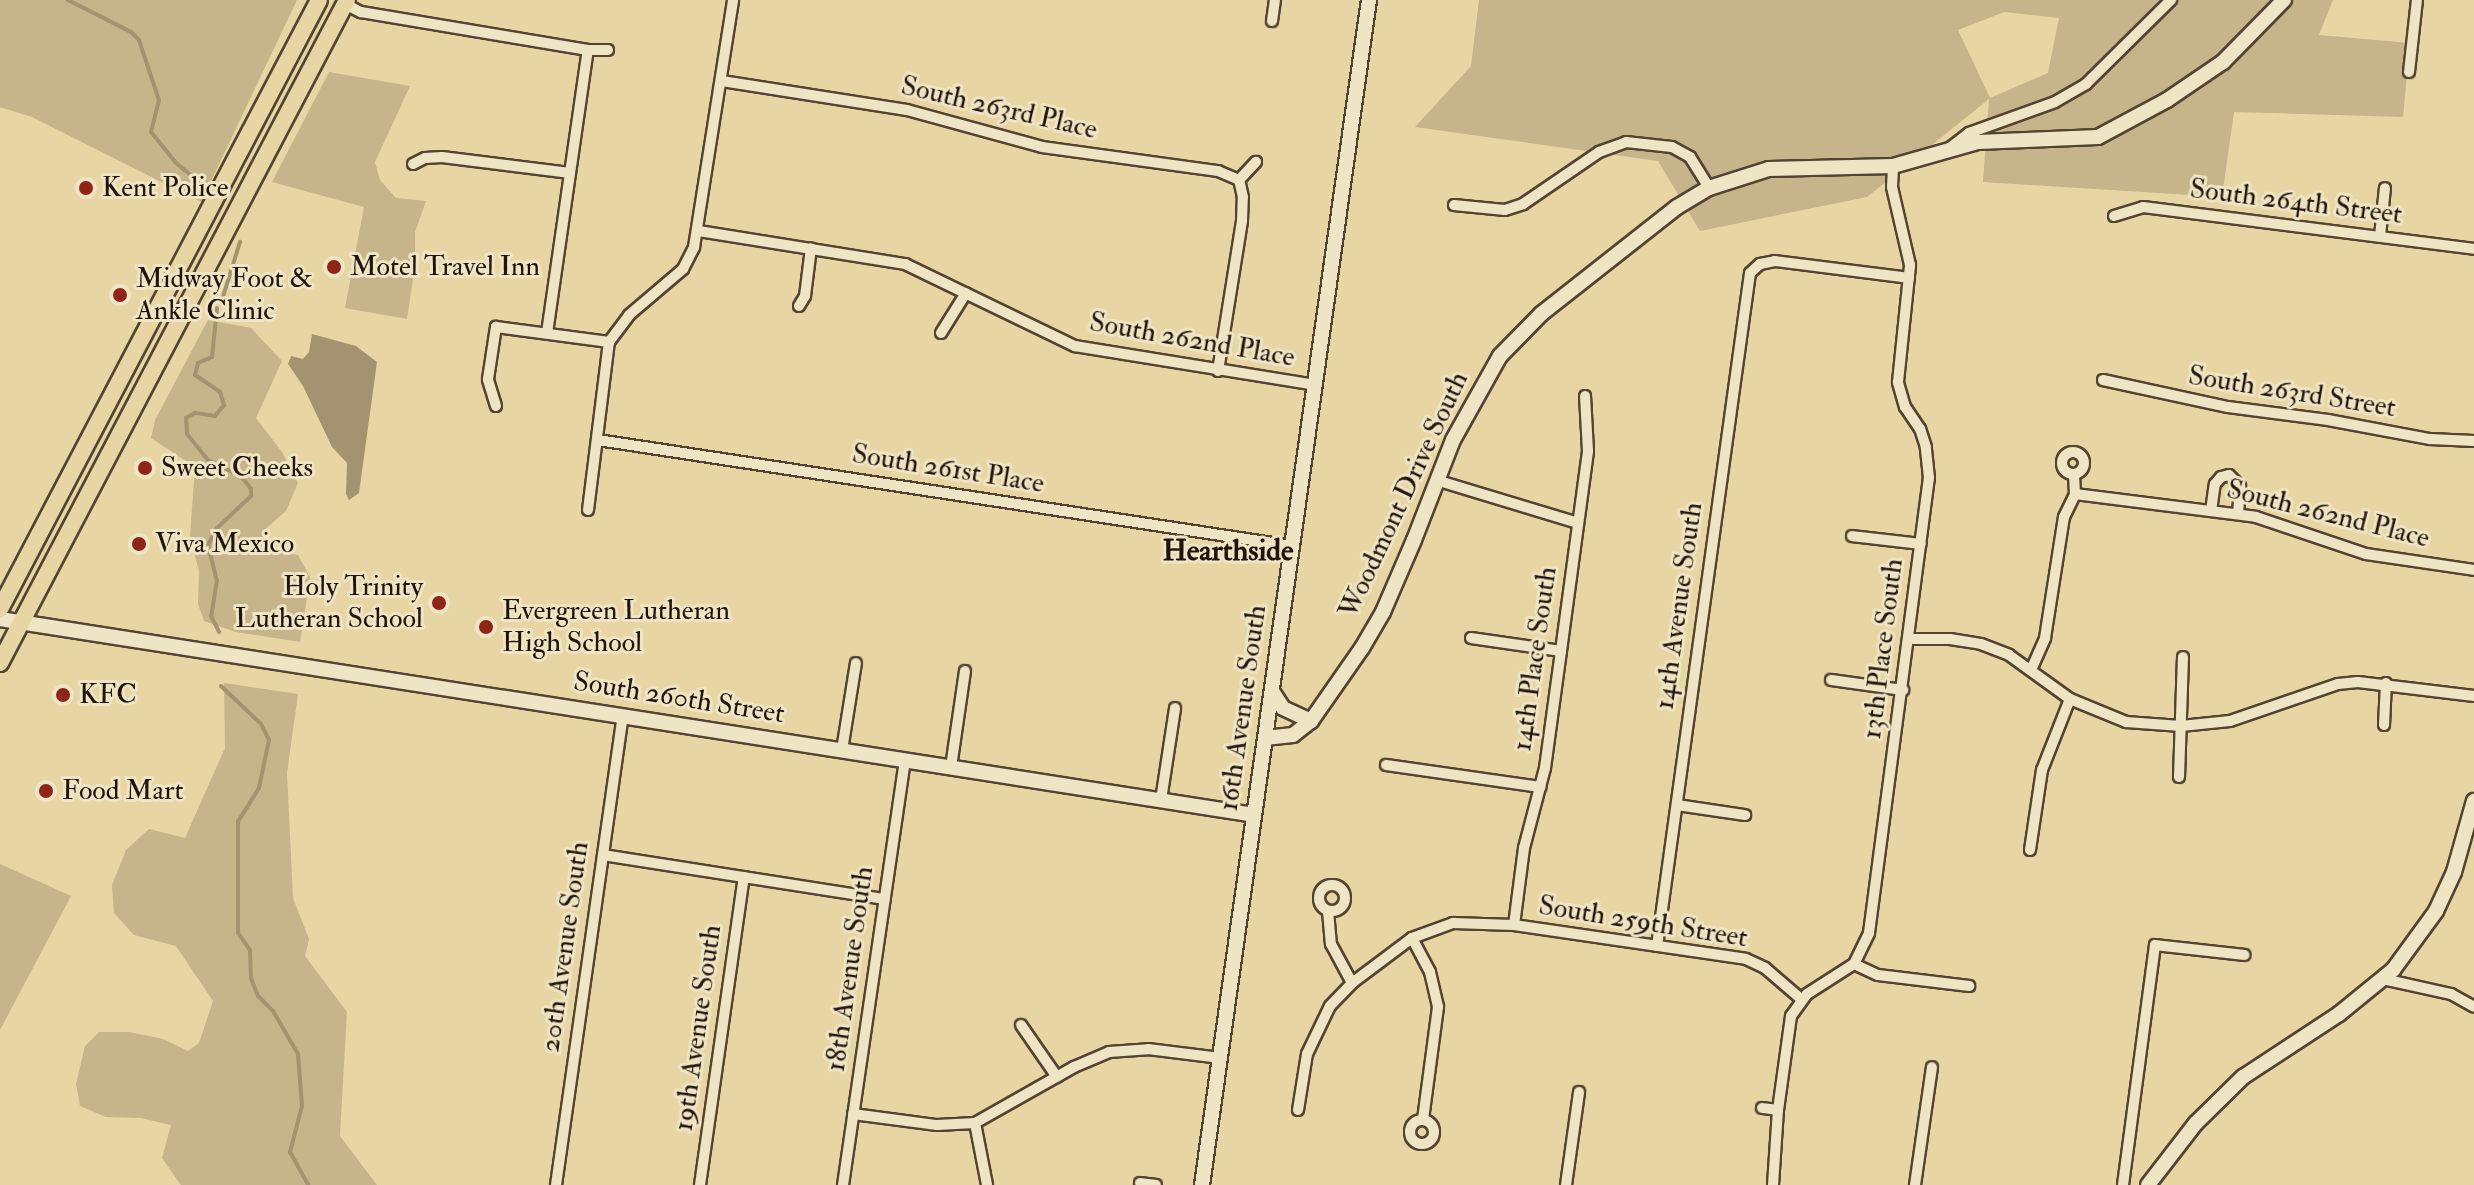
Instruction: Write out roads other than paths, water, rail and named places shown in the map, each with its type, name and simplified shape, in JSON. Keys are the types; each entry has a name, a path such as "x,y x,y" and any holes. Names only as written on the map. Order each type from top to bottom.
{"main road":[{"path":"0,609 319,0"},
{"name":"16th Avenue South","path":"1202,1185 1369,0"},
{"name":"Woodmont Drive South","path":"1265,738 1293,735 1311,721 1340,682 1383,612 1473,399 1508,346 1553,304 1677,207 1709,188 1769,169 1893,166 1949,149 2004,140 2085,139 2123,126 2223,62 2284,0"},
{"path":"0,663 346,2"},
{"name":"South 260th Street","path":"0,619 1254,815"},
{"path":"1272,690 1283,708 1311,721"},
{"path":"2148,1185 2196,1123 2243,1077 2339,1014 2383,979 2414,945 2436,911 2464,845 2474,801"}],"street":[{"path":"588,510 609,342 629,315 683,269 699,231 733,0"},
{"path":"1272,21 1275,0"},
{"path":"1949,149 1969,133 2055,102 2086,84 2171,0"},
{"path":"2409,72 2417,0"},
{"path":"346,2 361,12 588,50 608,50"},
{"path":"547,333 588,50"},
{"name":"South 263rd Place","path":"722,81 907,110 1042,147 1218,171 1239,180"},
{"path":"1454,205 1505,210 1523,204 1599,152 1626,142 1647,141 1672,147 1690,157 1709,188"},
{"path":"413,164 425,158 442,157 570,173"},
{"path":"1218,371 1242,221 1244,201 1239,180 1256,162"},
{"name":"13th Place South","path":"1854,964 1866,944 1874,911 1929,478 1928,456 1920,429 1905,407 1898,382 1910,252 1892,187 1893,166"},
{"path":"2380,236 2385,188"},
{"name":"South 264th Street","path":"2114,216 2143,207 2474,249"},
{"name":"South 262nd Place","path":"699,231 905,264 1075,346 1315,385"},
{"path":"799,306 805,296 811,248"},
{"name":"14th Avenue South","path":"1657,946 1750,273 1760,264 1775,261 1909,278"},
{"path":"941,333 966,293"},
{"path":"496,406 488,379 496,327 609,342"},
{"name":"South 263rd Street","path":"2103,380 2228,407 2328,420 2430,439 2474,441"},
{"name":"14th Place South","path":"1514,925 1524,848 1540,787 1561,651 1589,433 1585,396"},
{"name":"South 261st Place","path":"598,440 1292,546"},
{"path":"2031,670 2045,638 2064,517 2075,494 2074,475"},
{"path":"2211,511 2215,484 2221,477 2229,475 2240,486 2238,514"},
{"path":"1439,481 1578,523"},
{"name":"South 262nd Place","path":"2075,494 2238,514 2278,522 2366,554 2474,570"},
{"path":"1852,536 1921,544"},
{"path":"1471,638 1561,651"},
{"path":"1910,639 1981,644 2009,655 2070,699 2126,722 2181,726 2261,713 2338,684 2386,683 2474,696"},
{"path":"2179,777 2183,657"},
{"path":"842,750 856,663"},
{"path":"951,767 965,671"},
{"path":"1831,680 1903,690"},
{"path":"2384,725 2386,683"},
{"path":"2030,850 2046,756 2070,699"},
{"path":"1161,800 1175,708"},
{"name":"20th Avenue South","path":"556,1185 623,716"},
{"name":"18th Avenue South","path":"843,1185 905,760"},
{"path":"1386,765 1540,787"},
{"path":"1677,805 1745,815"},
{"path":"603,855 885,899"},
{"name":"19th Avenue South","path":"700,1185 744,877"},
{"path":"1328,911 1328,938 1352,983"},
{"name":"South 259th Street","path":"1298,1110 1307,1054 1316,1029 1330,1006 1352,983 1412,938 1453,923 1514,925 1746,959 1765,968 1801,999"},
{"path":"1412,938 1430,972 1438,1007 1423,1120"},
{"path":"2123,1185 2155,945 2244,955"},
{"path":"1773,1185 1788,1030 1801,999 1854,964 1878,975 1969,986"},
{"path":"2383,979 2451,994 2474,1007"},
{"path":"1021,1025 1057,1077"},
{"path":"853,1114 937,1125 975,1123 1097,1056 1122,1049 1220,1058"},
{"path":"1915,1185 1932,1067"},
{"path":"1566,1185 1579,1092"},
{"path":"1762,1108 1778,1110"},
{"path":"975,1123 987,1185"},
{"path":"1140,1183 1156,1185"}],"waterway":[{"path":"68,0 131,32 139,40 159,100 151,132 175,162 205,187"},
{"path":"222,300 240,242"},
{"path":"217,308 212,357 198,363 195,375 220,392 224,405 215,416 195,413 186,418 187,434 208,460 241,476 251,489 251,496 217,528 208,545 217,580 211,616 219,632"},
{"path":"221,686 261,724 269,740 259,788 238,821 238,933 250,950 251,978 258,996 273,1011 298,1054 302,1106 290,1152 308,1185"}],"place":[{"name":"Kent Police","path":"86,188"},
{"name":"Motel Travel Inn","path":"334,267"},
{"name":"Midway Foot & Ankle Clinic","path":"120,295"},
{"name":"Sweet Cheeks","path":"145,468"},
{"name":"Viva Mexico","path":"139,544"},
{"name":"Holy Trinity Lutheran School","path":"439,603"},
{"name":"Evergreen Lutheran High School","path":"486,627"},
{"name":"KFC","path":"63,695"},
{"name":"Food Mart","path":"46,791"}],"district":[{"name":"Hearthside","path":"1228,551"}]}
